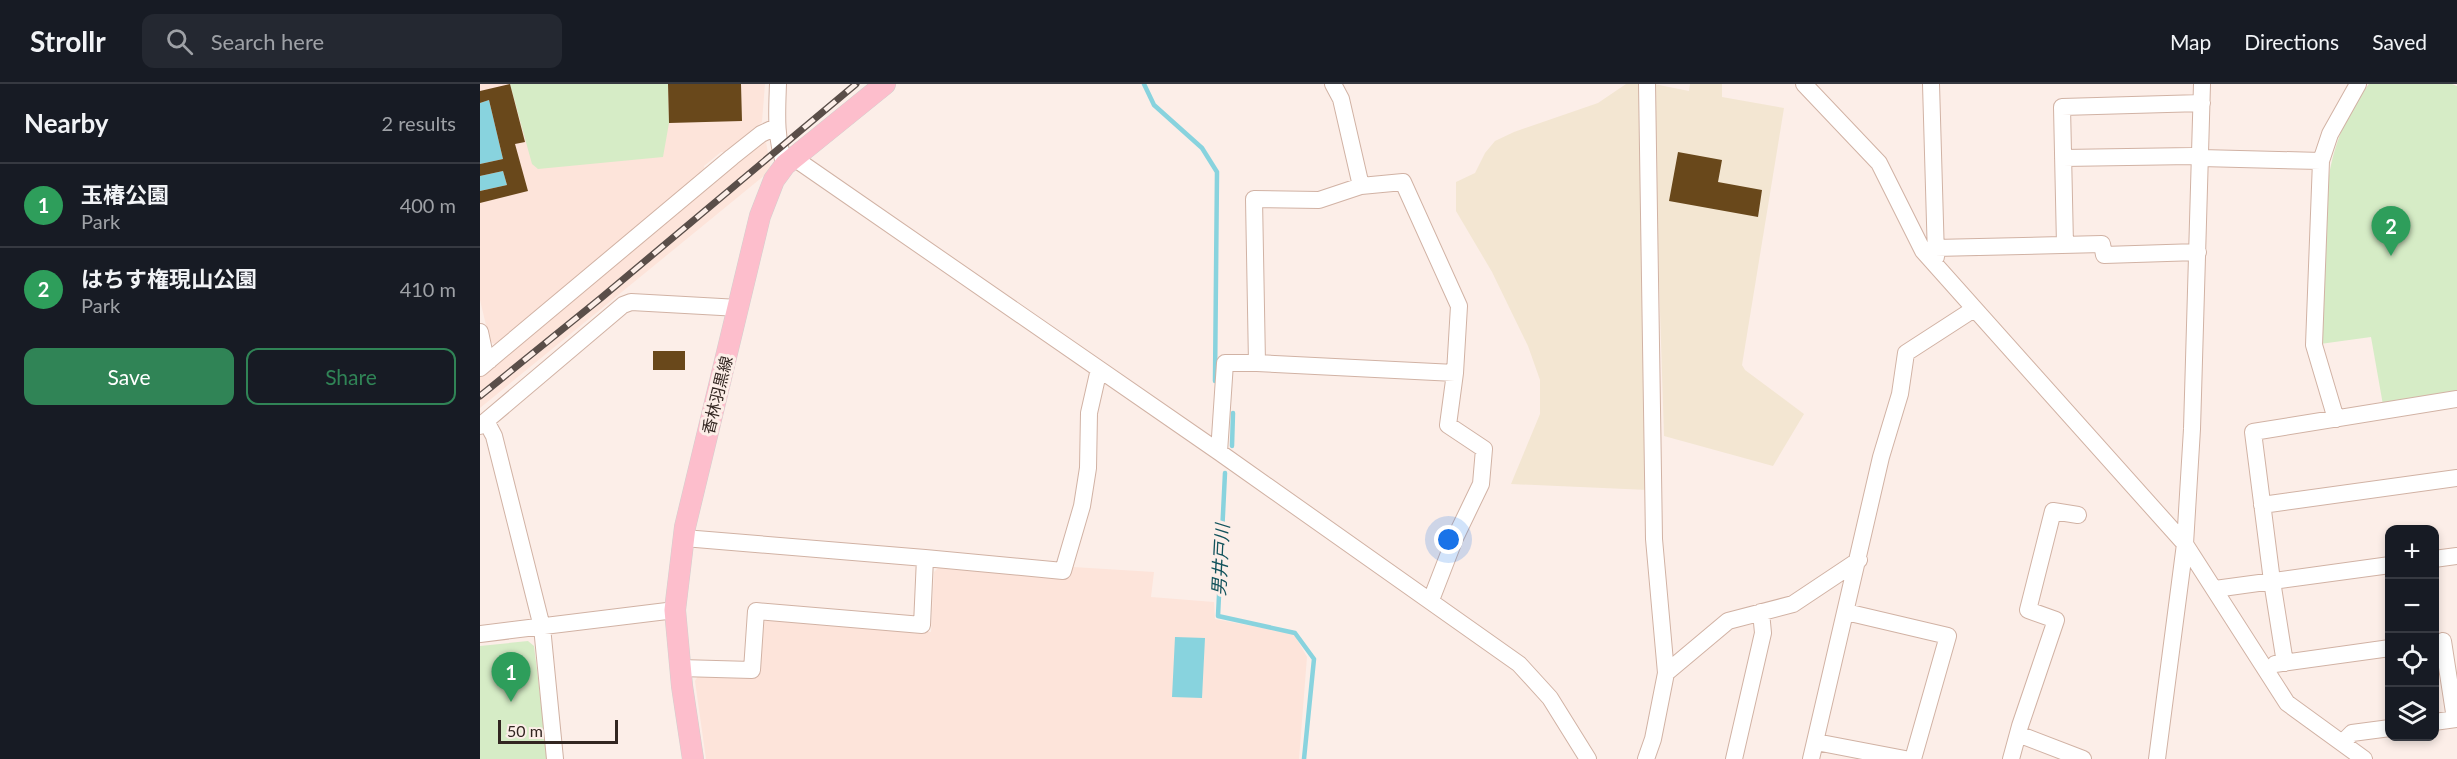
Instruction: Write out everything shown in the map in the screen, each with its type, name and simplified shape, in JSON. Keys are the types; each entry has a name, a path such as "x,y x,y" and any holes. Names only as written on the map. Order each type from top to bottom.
{"main road":[{"name":"香林羽黒線","path":"693,759 675,610 685,526 765,202 774,180 789,162 885,84"}],"street":[{"path":"778,84 776,127 779,148 789,162 1099,369 1519,664 1550,698 1588,759"},
{"path":"1334,84 1341,99 1361,186"},
{"path":"1646,759 1653,739 1666,673 1654,539 1647,84"},
{"path":"1804,84 1879,163 1923,251 1936,256 2102,244 2104,255 2198,252"},
{"path":"1931,84 1936,256 1974,309 2185,544 2287,702 2364,759"},
{"path":"2157,759 2185,544 2192,429 2202,84"},
{"path":"2336,419 2314,345 2322,161 2330,134 2358,84"},
{"path":"2064,245 2062,107 2202,103"},
{"path":"485,364 732,157 761,134 776,127"},
{"path":"2063,158 2193,156 2322,161"},
{"path":"1257,363 1254,199 1319,200 1361,186 1403,182 1459,306 1455,373 1448,425 1484,449 1481,484 1455,538 1431,600"},
{"path":"555,759 542,627 494,436 483,424 623,305 631,302 739,308"},
{"path":"1811,759 1859,560 1881,457 1900,394 1906,353 1974,309"},
{"path":"480,332 485,364"},
{"path":"1219,452 1225,363 1455,373"},
{"path":"684,538 1063,571 1082,506 1088,468 1089,413 1099,369"},
{"path":"2285,663 2253,432 2457,399"},
{"path":"2262,505 2457,478"},
{"path":"2011,759 2056,620 2028,610 2054,511 2078,515"},
{"path":"2439,558 2457,556"},
{"path":"681,669 752,670 756,611 922,625 926,558"},
{"path":"1666,673 1728,621 1793,604 1859,560"},
{"path":"2215,589 2385,566"},
{"path":"480,634 675,610"},
{"path":"1734,759 1763,633 1761,612"},
{"path":"1846,612 1948,636 1913,759"},
{"path":"2439,721 2456,719 2445,641"},
{"path":"2263,665 2385,649"},
{"path":"2342,743 2352,733 2385,729"},
{"path":"2018,734 2083,759"},
{"path":"1815,742 1905,759"}],"shaded area":[{"path":"480,84 765,84 762,122 727,152 721,152 704,166 705,171 498,345 490,342 480,300"},
{"path":"1626,84 1654,84 1689,91 1690,84 1722,84 1722,97 1784,108 1742,365 1745,370 1804,414 1773,466 1664,436 1657,217 1648,490 1511,484 1540,414 1540,380 1528,346 1492,272 1456,211 1456,182 1475,173 1485,153 1495,141 1514,132 1598,103"},
{"path":"766,142 771,170 480,408 480,377 756,146"},
{"path":"939,567 1069,577 1073,567 1154,572 1151,597 1214,602 1215,619 1294,634 1307,657 1299,759 706,759 695,681 698,676 758,677 761,624 767,620 931,632 934,572"}],"green space":[{"path":"510,84 668,84 669,123 663,157 538,169 532,164"},
{"path":"2369,84 2452,84 2457,86 2457,393 2383,405 2371,337 2320,344 2329,176 2343,127"},
{"path":"528,641 534,646 548,759 480,759 480,646"}],"water":[{"path":"489,100 503,159 480,164 480,103"},
{"path":"503,171 507,185 480,191 480,176"},
{"path":"1175,637 1205,638 1202,698 1172,697"}],"building":[{"path":"510,84 525,142 515,144 528,191 480,203 480,191 507,185 503,171 480,176 480,164 503,159 489,100 480,103 480,91"},
{"path":"668,84 741,84 742,121 669,123"},
{"path":"1678,152 1722,160 1718,182 1762,190 1758,217 1669,201"},
{"path":"653,351 685,351 685,370 653,370"}],"waterway":[{"name":"男井戸川","path":"1144,84 1154,105 1202,148 1217,172 1215,381"},
{"name":"男井戸川","path":"1232,446 1233,413"},
{"name":"男井戸川","path":"1225,473 1218,616 1295,633 1314,659 1304,759"}],"railway":[{"path":"480,396 601,298 856,84"}],"place":[{"name":"はちす権現山公園","path":"2391,256"},
{"name":"玉椿公園","path":"511,702"}]}
